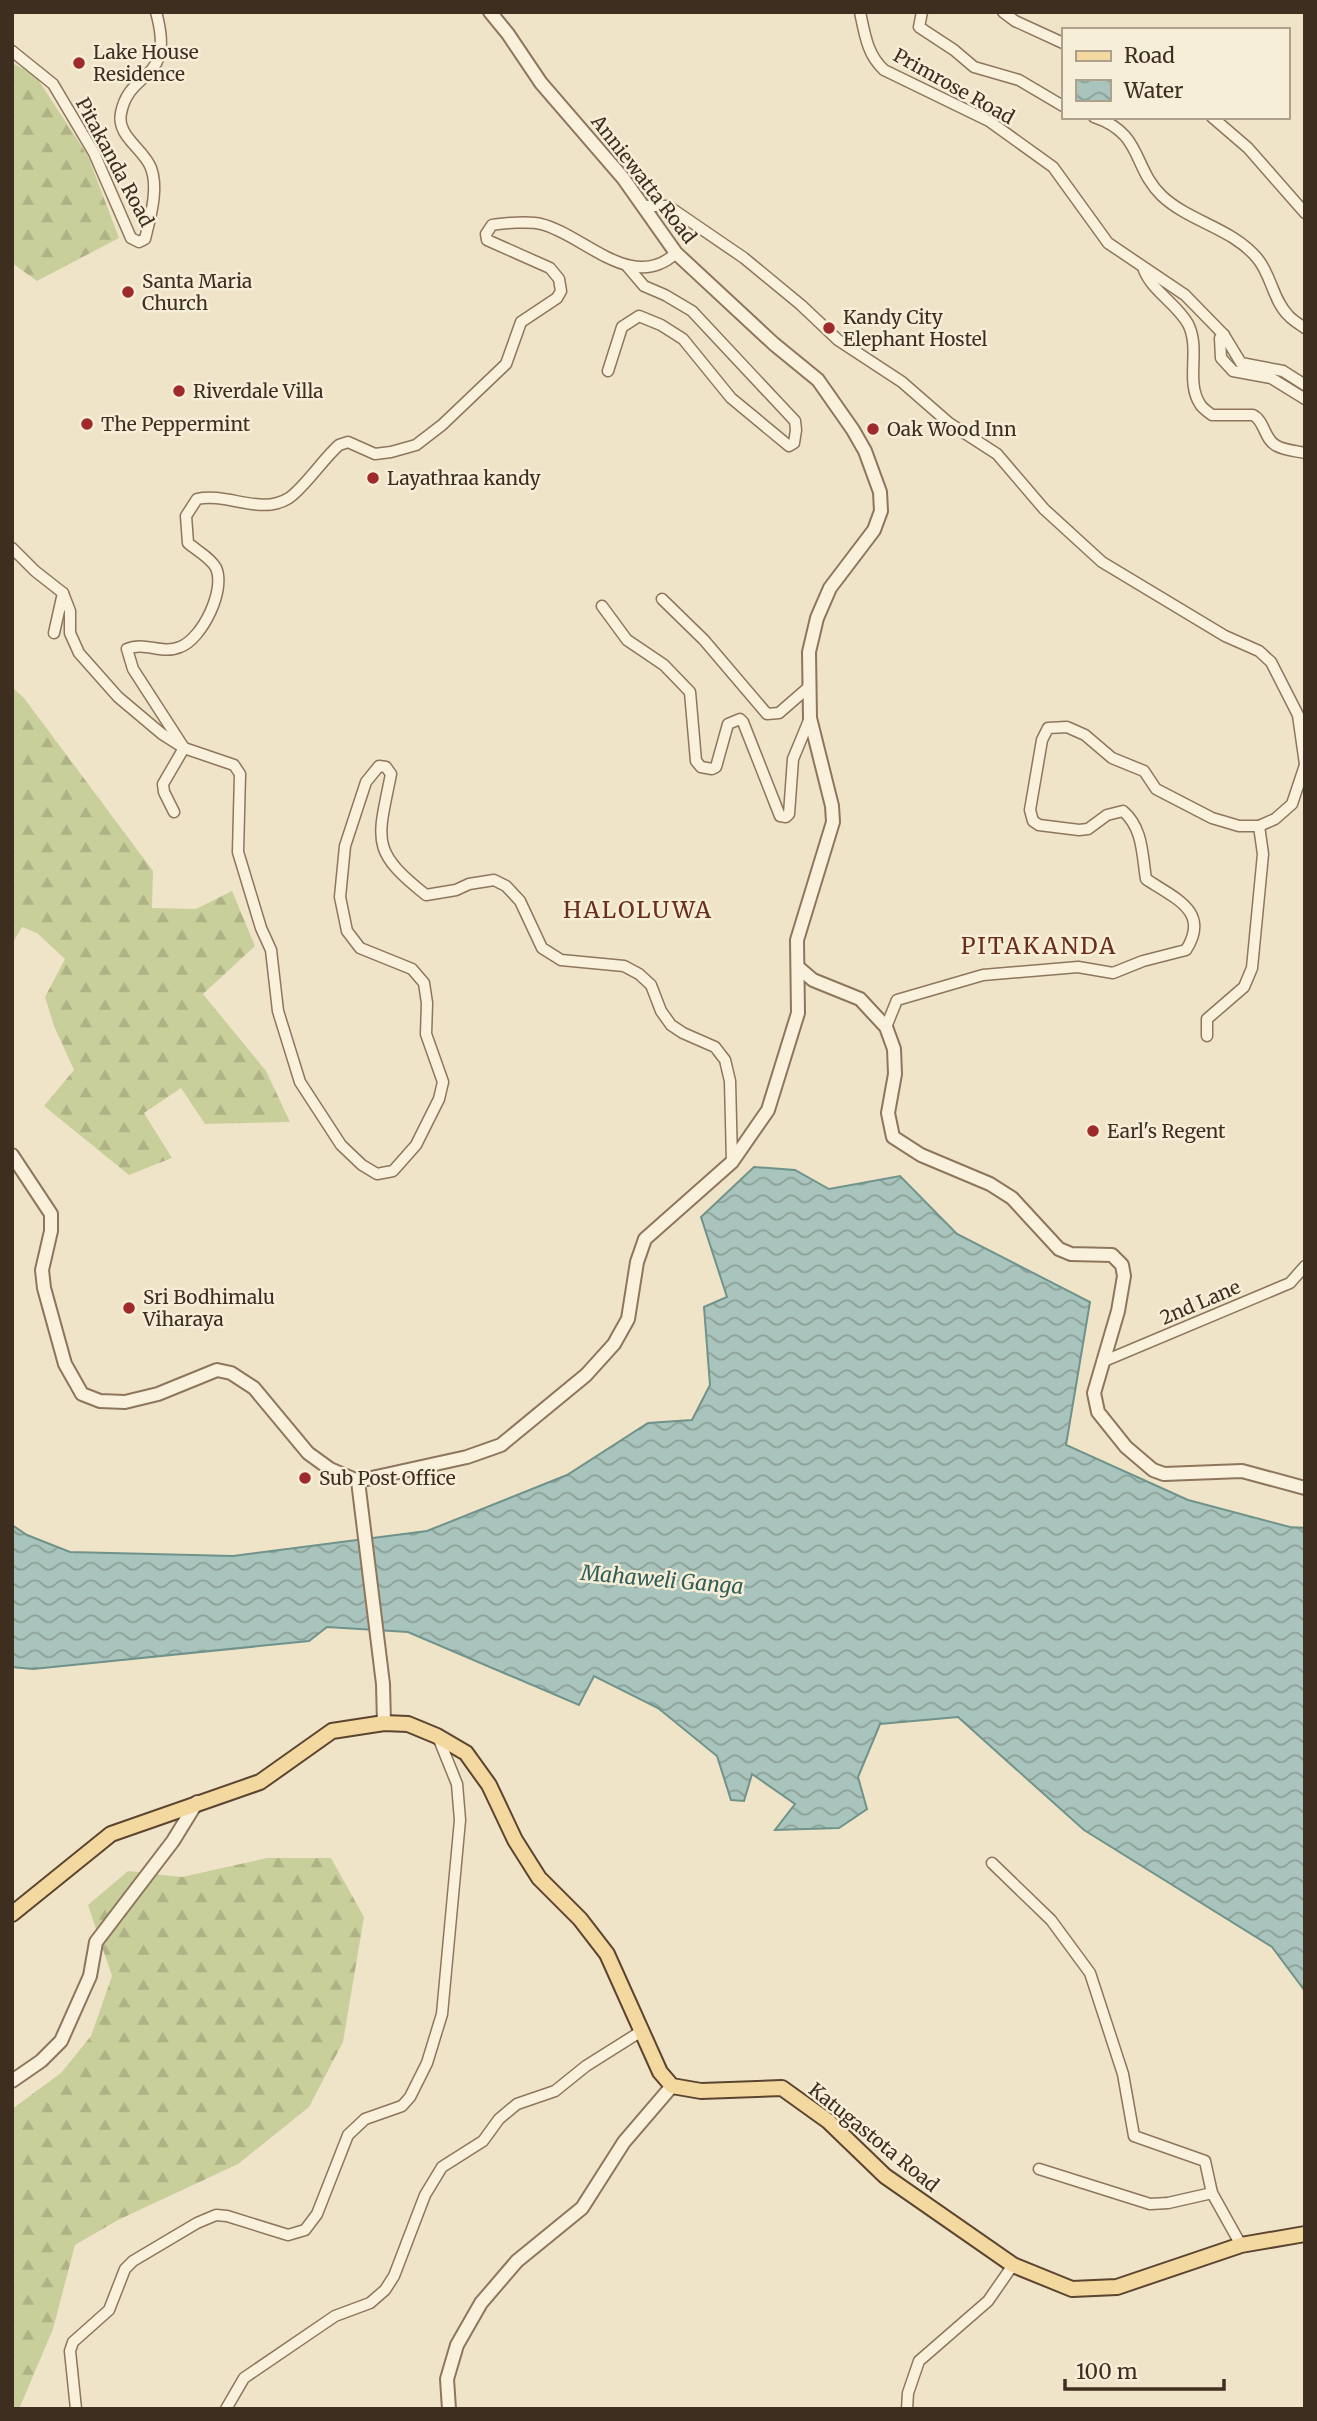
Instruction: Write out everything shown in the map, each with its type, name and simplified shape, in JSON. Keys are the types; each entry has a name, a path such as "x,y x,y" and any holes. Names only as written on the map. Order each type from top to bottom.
{"main road":[{"path":"12,1914 111,1834 260,1782 332,1731 384,1723 408,1724 437,1736 466,1753 489,1785 515,1840 539,1878 580,1919 607,1954 660,2073 672,2086"},
{"name":"Katugastota Road","path":"672,2086 701,2091 782,2088 828,2121 885,2176 1013,2265 1072,2289 1116,2287 1241,2245 1305,2234"}],"street":[{"name":"Pitakanda Road","path":"12,51 54,84 94,153 131,238 139,242 145,239 150,220 153,191 151,168 124,133 120,116 126,98 153,69 162,51 156,12"},
{"name":"Anniewatta Road","path":"358,1481 467,1457 502,1445 586,1375 614,1344 628,1319 637,1262 645,1240 732,1162 768,1110 798,1013 797,940 805,905 833,822 832,806 810,718 809,652 817,618 830,588 874,530 881,511 880,492 865,451 818,380 774,344 676,253 623,178 541,83 490,12"},
{"name":"Primrose Road","path":"860,12 868,50 884,70 989,121 1054,167 1108,243 1185,295 1224,335 1241,363 1283,371 1305,385"},
{"path":"922,12 919,27 974,67 1019,80 1062,105"},
{"path":"1003,12 1014,21 1062,43"},
{"path":"1100,119 1112,123 1134,146 1147,176 1160,194 1177,208 1242,242 1259,260 1286,314 1305,328"},
{"path":"1214,119 1248,148 1305,213"},
{"path":"642,206 668,205 744,258 802,305 838,340 902,382 949,423 997,454 1044,509 1102,562 1225,636 1259,651 1271,662 1297,716 1305,765 1292,804 1275,819 1259,826 1239,826 1212,817 1156,789 1144,771 1112,758 1085,735 1067,727 1048,728 1042,740 1030,810 1033,821 1039,825 1079,830 1088,829 1107,815 1124,811 1134,820 1138,829 1146,879 1188,907 1195,920 1192,940 1186,950 1143,961 1113,973 1079,967 983,975 897,1000 886,1027"},
{"path":"184,748 133,669 127,649 136,645 167,651 183,647 199,633 211,611 218,575 215,565 188,543 186,516 197,499 210,496 265,506 289,498 339,445 348,442 375,454 416,444 442,425 506,365 522,322 557,298 561,291 559,279 550,268 487,240 486,233 492,225 541,224 627,266 644,286 692,311 794,421 794,443 789,446 731,398 683,339 661,325 639,316 622,327 608,371"},
{"path":"627,266 656,265 676,253"},
{"path":"1144,269 1147,278 1188,324 1194,342 1194,384 1200,404 1212,415 1253,415 1258,418 1271,442 1278,447 1305,453"},
{"path":"1224,335 1220,338 1222,358 1233,370 1271,378 1305,399"},
{"path":"12,548 63,593 70,611 70,633 79,653 118,697 162,734 184,748 234,765 240,774 239,852 261,928 271,950 278,1011 289,1050 300,1082 341,1145 362,1165 377,1174 393,1171 416,1145 439,1099 443,1082 426,1034 427,1003 424,983 412,969 360,948 347,931 340,897 345,846 366,782 379,766 386,767 390,774 380,830 381,845 398,873 426,895 494,880 506,886 520,901 542,948 561,960 624,967 639,974 651,985 661,1011 671,1025 715,1048 724,1060 730,1081 732,1162"},
{"path":"54,633 63,593"},
{"path":"662,599 704,640 766,714 779,713 810,686"},
{"path":"602,606 627,640 664,665 690,692 696,761 701,767 716,767 728,724 740,719 743,722 780,816 786,817 789,814 793,758 810,718"},
{"path":"174,812 164,792 163,783 184,748"},
{"path":"1207,1036 1207,1019 1244,987 1252,968 1264,854 1259,826"},
{"path":"799,968 813,980 860,999 886,1027 894,1049 895,1074 888,1113 894,1137 920,1155 990,1184 1012,1198 1059,1249 1071,1254 1112,1255 1122,1265 1124,1276 1118,1311 1094,1393 1098,1412 1126,1447 1153,1470 1164,1474 1242,1471 1305,1488"},
{"path":"12,1155 51,1214 51,1231 42,1270 44,1288 65,1364 82,1394 100,1401 125,1402 158,1394 217,1370 231,1373 254,1388 308,1453 330,1469 358,1481 381,1674 384,1723"},
{"name":"2nd Lane","path":"1102,1362 1290,1283 1305,1266"},
{"path":"76,2409 70,2351 73,2342 109,2310 125,2269 132,2261 197,2223 216,2216 227,2216 288,2235 305,2230 317,2214 348,2135 365,2119 402,2106 410,2097 427,2063 443,2014 460,1820 457,1784 437,1736"},
{"path":"12,2081 41,2061 61,2041 90,1976 96,1942 173,1841 197,1802"},
{"path":"992,1863 1051,1920 1090,1973 1123,2074 1134,2136 1205,2161 1212,2193 1241,2245"},
{"path":"226,2409 244,2378 335,2316 370,2303 385,2290 394,2276 425,2195 442,2167 483,2141 499,2119 517,2104 555,2091 586,2066 640,2032"},
{"path":"449,2409 446,2379 457,2346 481,2304 517,2261 582,2208 624,2142 672,2086"},
{"path":"1039,2169 1150,2204 1168,2203 1212,2193"},
{"path":"908,2409 908,2392 919,2361 988,2301 1013,2265"}],"green space":[{"path":"12,63 35,75 88,156 119,238 37,281 12,263"},
{"path":"12,687 24,698 153,871 152,908 196,909 232,891 255,946 203,994 266,1071 290,1122 205,1124 181,1088 144,1113 172,1158 129,1175 44,1106 74,1070 54,1026 45,997 65,959 37,933 22,927 12,944"},
{"path":"267,1858 331,1858 364,1917 343,2042 309,2107 238,2164 118,2220 75,2245 53,2329 19,2409 12,2409 12,2109 61,2073 91,2036 112,1976 88,1905 128,1871 182,1877"}],"water":[{"name":"Mahaweli Ganga","path":"754,1167 795,1170 829,1189 900,1176 957,1234 1090,1302 1066,1445 1188,1500 1290,1527 1305,1528 1305,1991 1272,1947 1084,1830 958,1717 880,1724 858,1777 867,1809 839,1828 775,1830 795,1804 752,1774 744,1801 731,1800 717,1756 658,1708 594,1676 579,1705 408,1632 327,1627 309,1641 33,1669 12,1667 12,1525 27,1535 70,1552 233,1556 427,1531 567,1475 648,1423 692,1420 710,1385 704,1307 727,1297 701,1217"}],"place":[{"name":"Lake House Residence","path":"79,63"},
{"name":"Santa Maria Church","path":"128,292"},
{"name":"Kandy City Elephant Hostel","path":"829,328"},
{"name":"Riverdale Villa","path":"179,391"},
{"name":"The Peppermint","path":"87,424"},
{"name":"Oak Wood Inn","path":"873,429"},
{"name":"Layathraa kandy","path":"373,478"},
{"name":"Earl's Regent","path":"1093,1131"},
{"name":"Sri Bodhimalu Viharaya","path":"129,1308"},
{"name":"Sub Post Office","path":"305,1478"}],"district":[{"name":"HALOLUWA","path":"638,910"},
{"name":"PITAKANDA","path":"1039,946"}]}
